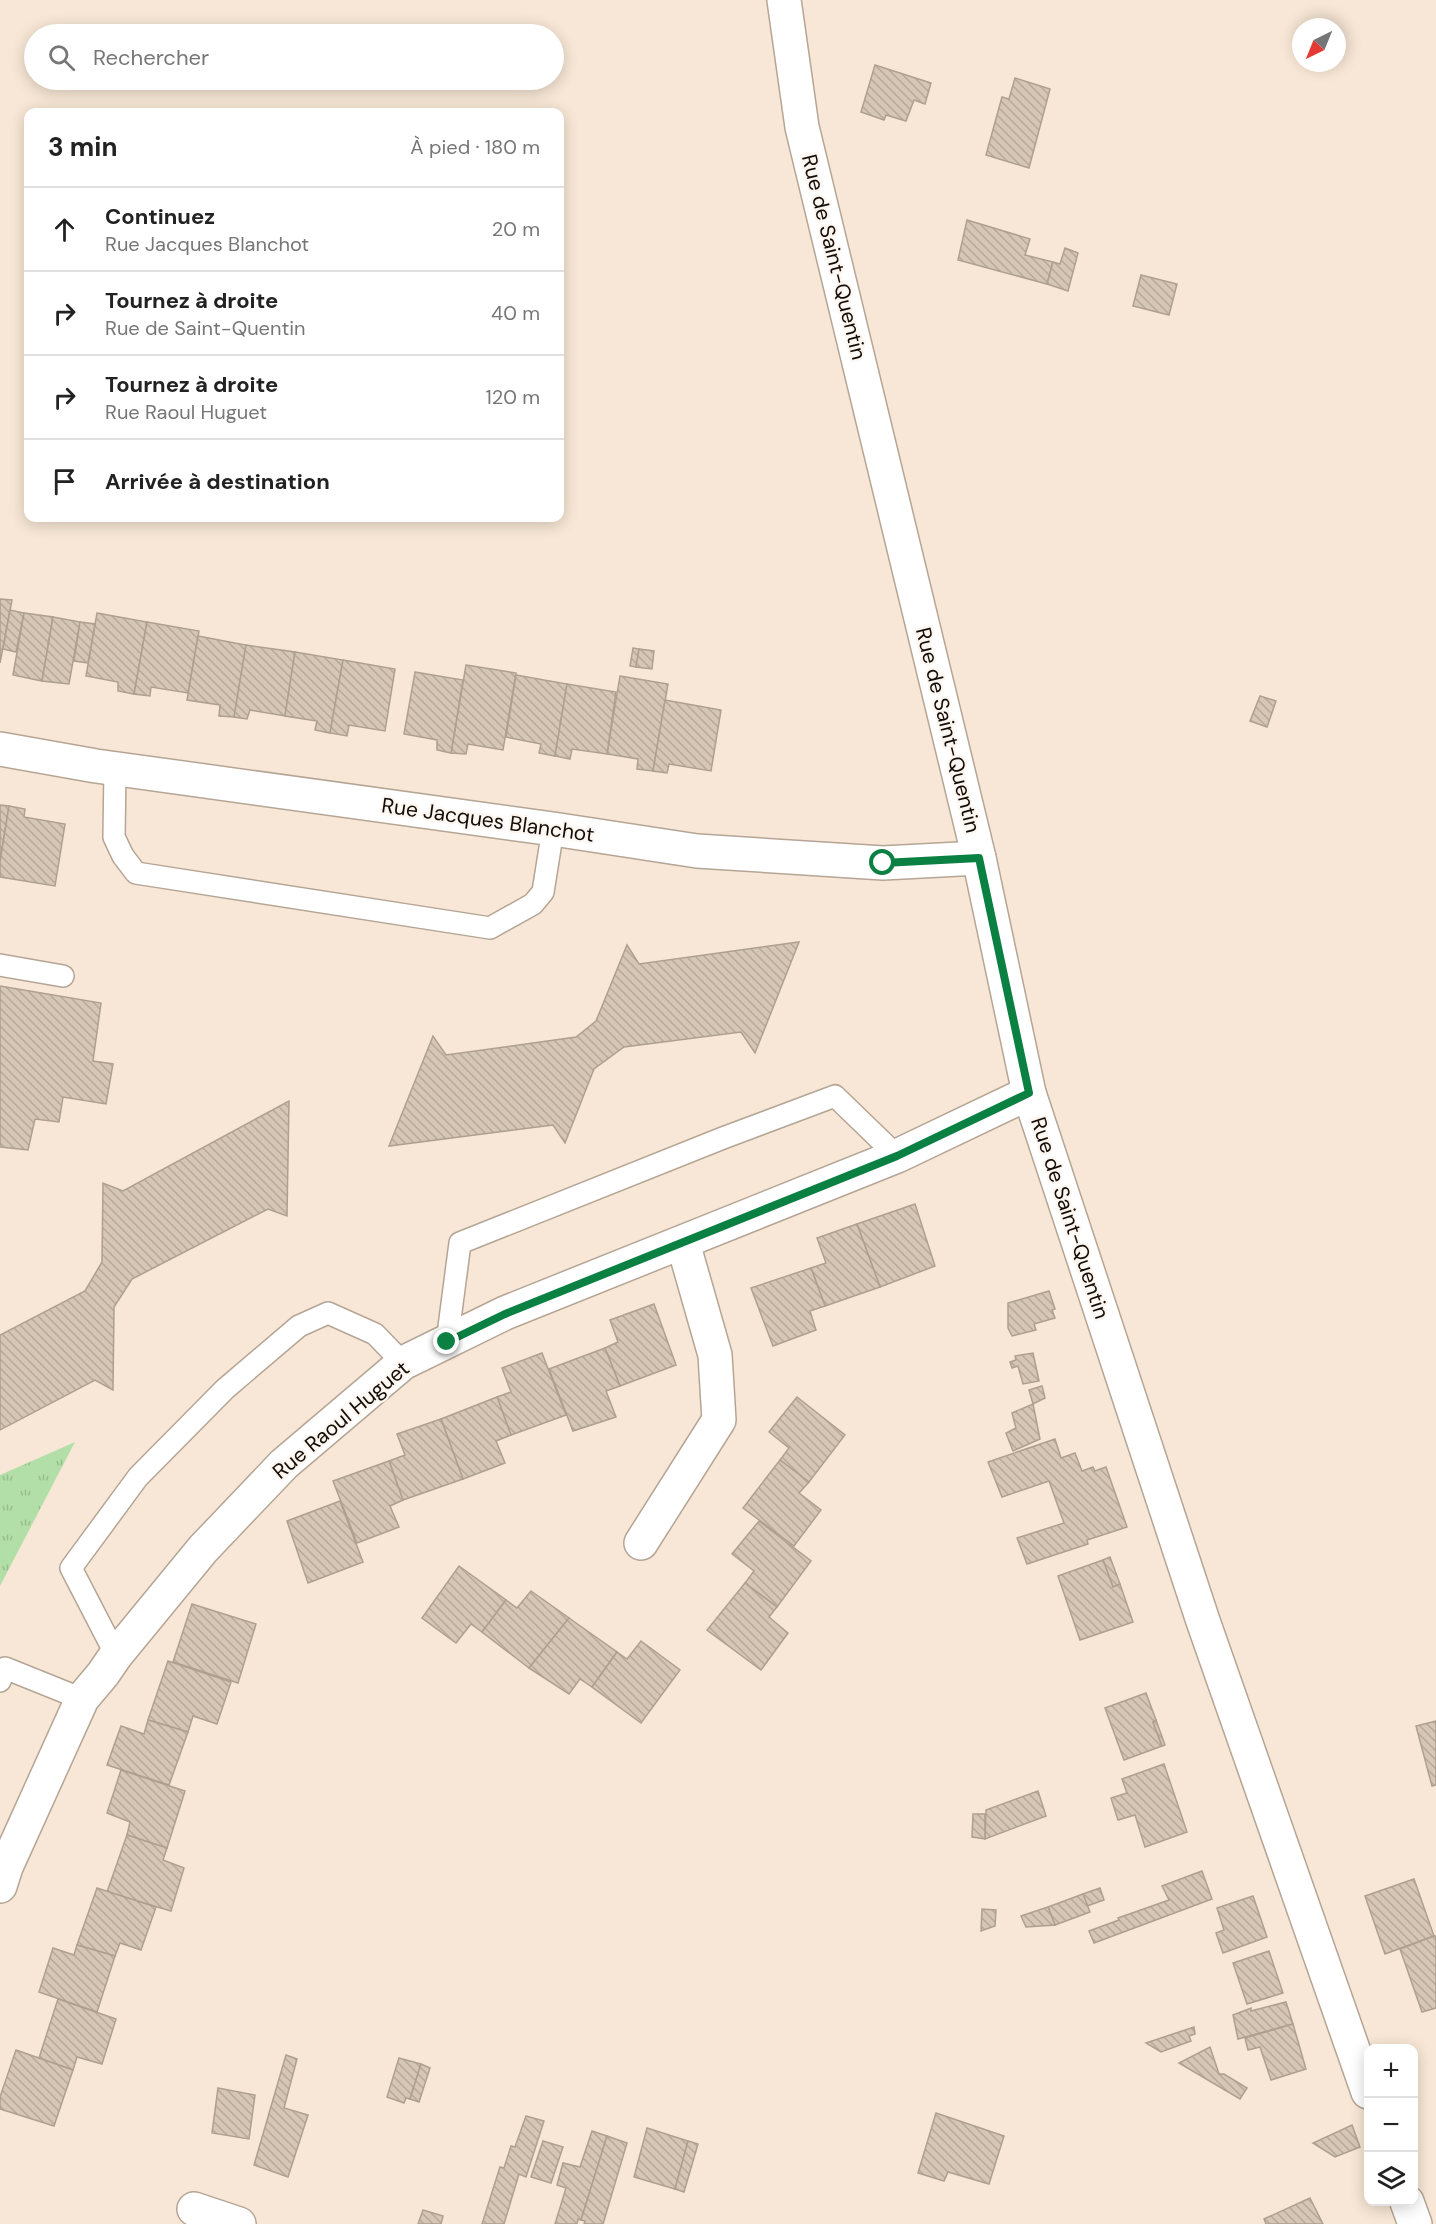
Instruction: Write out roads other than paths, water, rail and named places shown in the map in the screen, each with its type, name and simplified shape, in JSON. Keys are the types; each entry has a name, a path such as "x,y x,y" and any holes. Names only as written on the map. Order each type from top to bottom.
{"street":[{"name":"Rue de Saint-Quentin","path":"784,0 802,127 979,858 1029,1093 1203,1621 1364,2081"},
{"name":"Rue Jacques Blanchot","path":"0,749 115,769 697,851 883,863 979,858"},
{"name":"Rue Raoul Huguet","path":"0,1886 6,1867 82,1699 203,1550 284,1464 403,1363 505,1314 897,1156 1029,1093"},
{"path":"641,1543 719,1420 715,1355 683,1243"},
{"path":"1408,2206 1415,2224"},
{"path":"194,2210 239,2224"}],"lane":[{"path":"115,769 114,837 123,856 136,873 490,928 533,904 543,892 553,829"},
{"path":"0,964 63,976"},
{"path":"447,1342 460,1244 723,1138 835,1096 897,1156"},
{"path":"116,1655 71,1568 138,1477 225,1389 299,1326 328,1313 375,1334 403,1363"},
{"path":"0,1681 5,1668 82,1699"}]}
